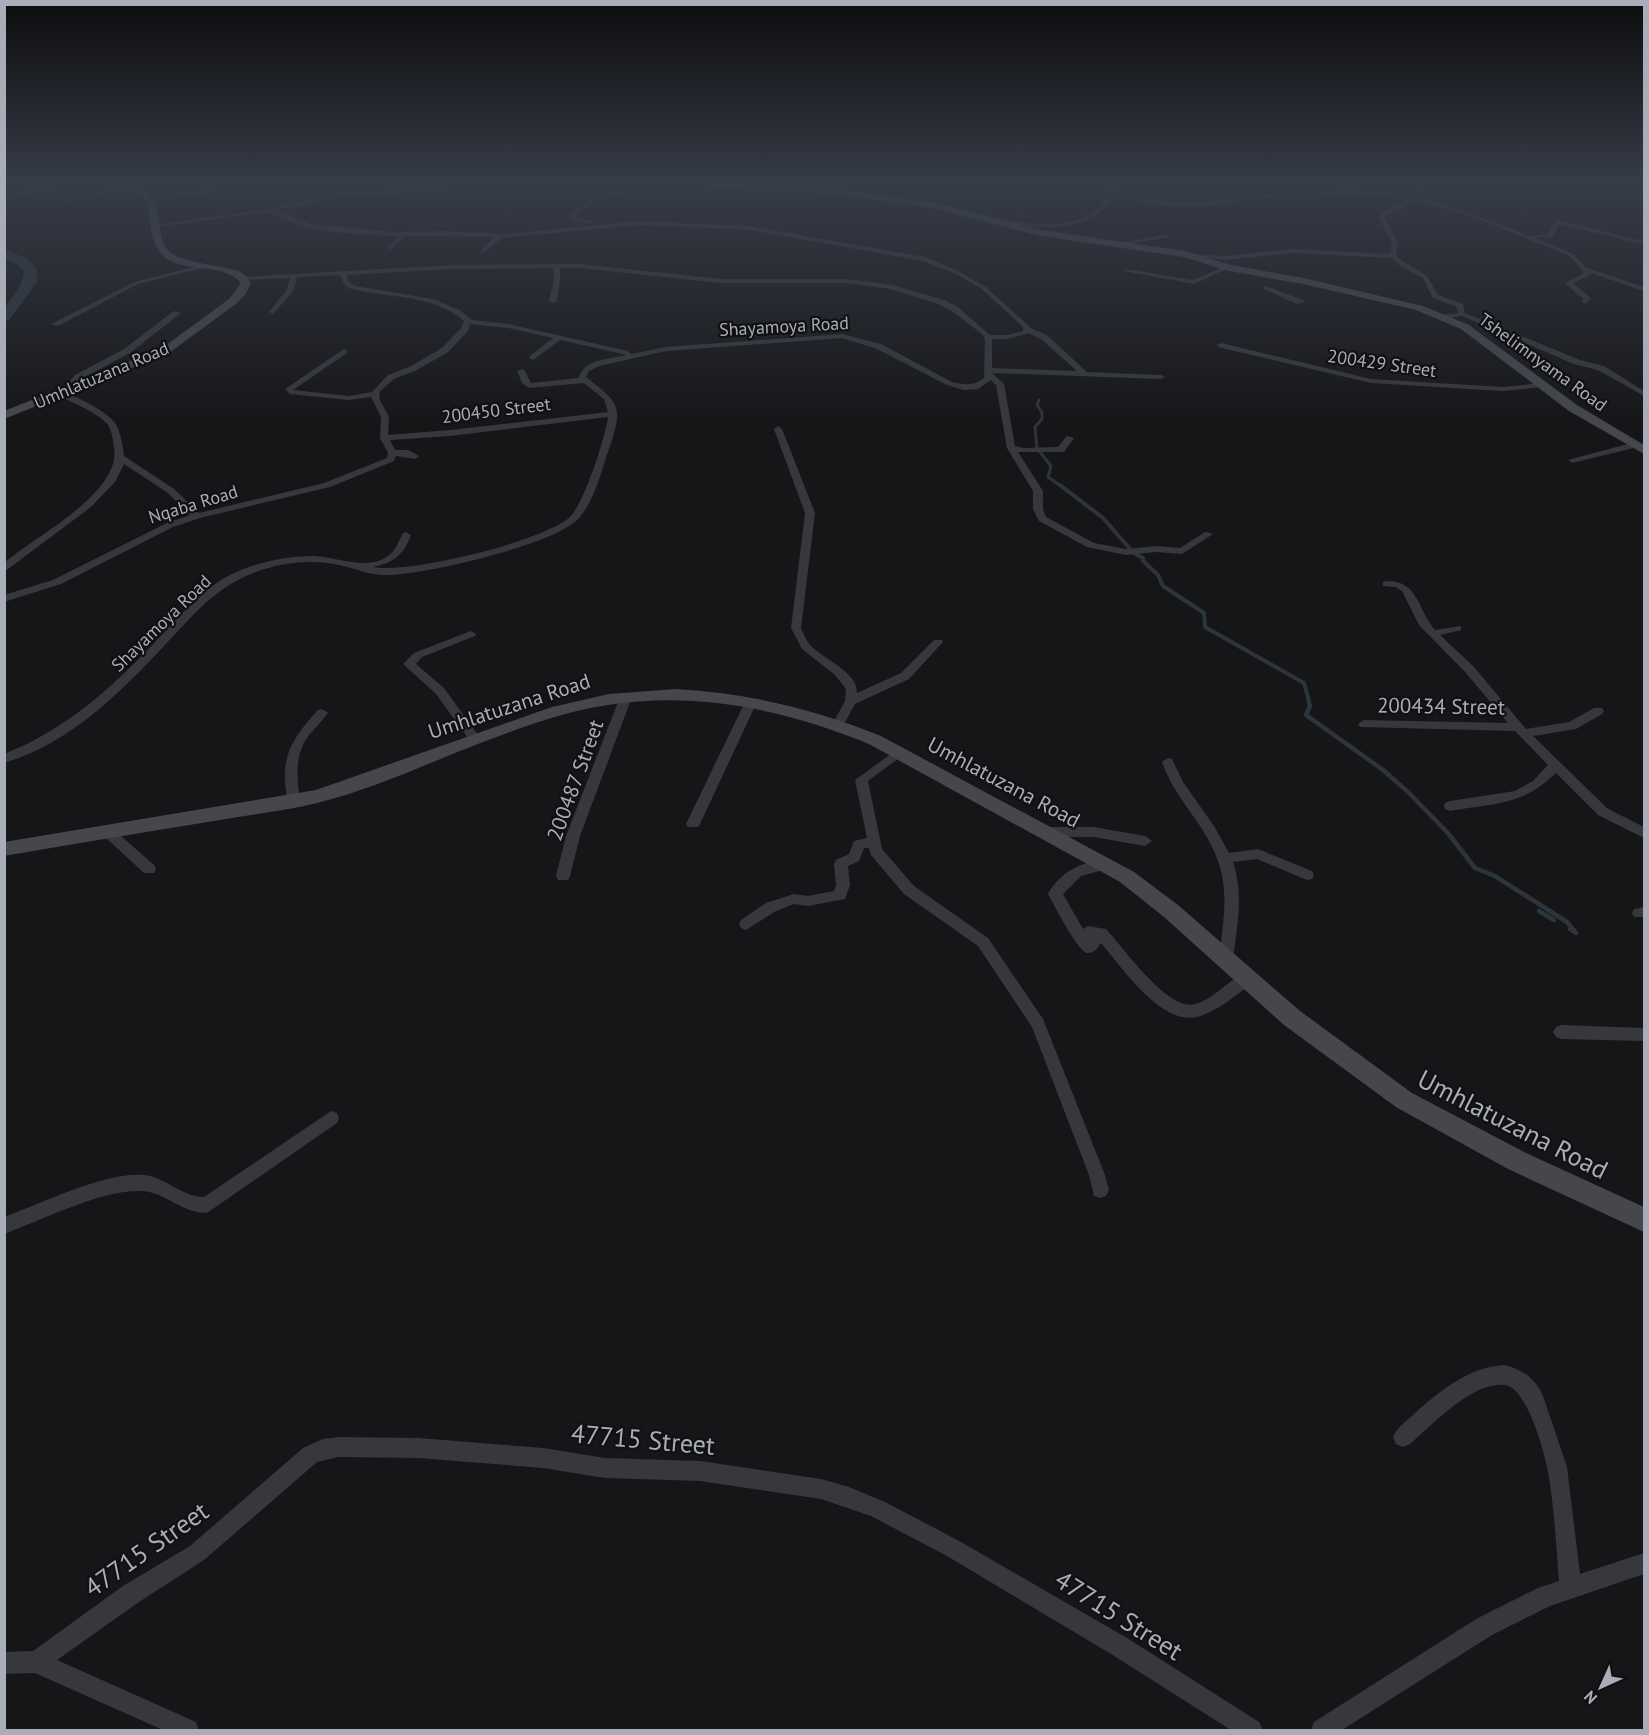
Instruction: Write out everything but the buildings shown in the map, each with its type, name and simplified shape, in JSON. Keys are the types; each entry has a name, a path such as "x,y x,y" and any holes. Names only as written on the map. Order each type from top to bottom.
{"street":[{"path":"182,261 231,272 244,278"},
{"path":"928,261 958,273 984,288 1027,329 1045,338 1084,374"},
{"name":"Tshelimnyama Road","path":"1209,261 1228,267 1303,281 1419,308 1445,317 1470,330 1579,412 1640,447"},
{"path":"1399,261 1424,275 1435,296 1460,306 1462,314"},
{"path":"1577,261 1588,274 1587,277 1568,283 1587,298 1586,302"},
{"path":"55,324 136,283 206,266"},
{"name":"Shayamoya Road","path":"244,278 453,267 595,267 721,280 847,281 879,284 951,306 988,337"},
{"path":"553,301 557,280 556,267"},
{"path":"1126,271 1194,282 1228,267"},
{"path":"1583,268 1644,289"},
{"path":"343,272 345,282 353,288 426,300 460,313 469,322 508,326 634,354"},
{"path":"273,312 289,291 295,274"},
{"name":"Umhlatuzana Road","path":"4,415 165,351 238,296 246,285 244,278"},
{"path":"1264,290 1300,302"},
{"path":"6,566 102,492 118,469 120,457 111,423 64,391 78,377 127,351 177,313"},
{"path":"1445,317 1462,314 1577,362 1601,368 1644,394"},
{"path":"344,351 292,386 289,389 290,392 356,398 375,394 384,381 422,364 445,350 462,333 469,322"},
{"path":"1027,329 1016,336 988,337 988,372 1000,384 1011,448 1038,491 1038,509 1042,519 1091,545 1126,552 1156,549 1182,551 1208,534"},
{"name":"Shayamoya Road","path":"585,380 582,374 593,366 634,354 673,348 842,336 861,339 879,347 937,380 953,386 978,386 988,379 988,372"},
{"path":"533,358 559,337"},
{"name":"200429 Street","path":"1221,345 1371,381 1503,389 1542,385"},
{"path":"521,371 529,386 585,380 607,397 612,414"},
{"path":"988,372 1161,378"},
{"path":"375,394 385,417 384,438 392,453 408,453 415,456"},
{"name":"Shayamoya Road","path":"4,759 50,740 78,722 113,693 197,605 234,578 261,568 303,560 334,561 385,572 405,570 536,538 560,528 573,519 582,504 603,452 612,414"},
{"name":"200450 Street","path":"384,438 450,433 612,414"},
{"path":"778,429 810,513 810,532 798,615 798,636 810,653 849,682 852,689 851,701 839,723"},
{"path":"1011,448 1024,451 1061,450 1070,438"},
{"path":"1572,460 1640,447"},
{"name":"Nqaba Road","path":"4,599 51,585 147,535 197,516 327,485 384,463 391,459 392,453"},
{"path":"120,457 171,491 197,516"},
{"path":"356,567 390,560 406,535"},
{"path":"1387,584 1398,584 1406,589 1423,623 1432,634 1470,670 1520,730 1603,812 1644,833"},
{"path":"1432,634 1457,628"},
{"path":"471,634 418,655 409,664 440,691 475,739"},
{"path":"851,701 905,676 938,642"},
{"name":"Umhlatuzana Road","path":"4,849 294,801 356,786 475,739 553,713 607,699 664,695 704,697 802,713 839,723 899,752 1105,864 1147,891 1292,1018 1404,1100 1517,1161 1644,1220"},
{"name":"200487 Street","path":"563,876 573,836 626,697"},
{"path":"693,824 750,704"},
{"name":"200434 Street","path":"1364,724 1520,730 1572,726 1598,711"},
{"path":"294,801 290,773 291,757 298,740 322,713"},
{"path":"899,752 861,780 876,851 909,890 983,942 1038,1024 1097,1175 1100,1190"},
{"path":"1168,762 1173,780 1199,813 1225,858 1232,881 1226,960"},
{"path":"1450,806 1518,795 1537,784 1556,765"},
{"path":"108,832 149,869"},
{"path":"1049,832 1094,832 1145,841"},
{"path":"746,924 771,907 794,899 808,901 840,895 843,885 841,864 854,857 859,844 874,842"},
{"path":"1225,858 1258,854 1307,875"},
{"path":"1105,864 1091,866 1066,877 1054,894 1064,906 1072,926 1088,948 1096,940 1088,932 1101,933 1147,988 1183,1011 1196,1011 1247,980"},
{"path":"1561,1032 1644,1035"},
{"path":"4,1226 89,1195 141,1182 153,1184 192,1206 207,1205 331,1118"},
{"path":"1403,1437 1453,1394 1493,1375 1505,1374 1526,1386 1533,1396 1557,1467 1571,1588"},
{"name":"47715 Street","path":"36,1662 131,1594 196,1553 310,1455 323,1449 339,1447 418,1448 543,1458 605,1468 700,1471 821,1490 849,1497 878,1509 954,1549 1119,1646 1251,1731"},
{"path":"1322,1731 1484,1627 1546,1596 1644,1564"},
{"path":"4,1663 36,1662 188,1731"}],"waterway":[{"path":"4,317 30,282 31,270 21,261"},
{"path":"1037,449 1035,427 1042,419 1042,412 1037,405 1039,400"},
{"path":"1040,452 1051,466 1048,477 1062,487"},
{"path":"1060,485 1103,518 1130,549"},
{"path":"1135,554 1143,558 1143,561 1158,575 1163,586 1204,613 1205,627 1304,683 1309,701"},
{"path":"1308,699 1310,706 1306,715 1383,770 1407,791 1447,832 1475,868 1495,876 1567,922 1576,933 1570,929"},
{"path":"1539,911 1554,920"}]}
